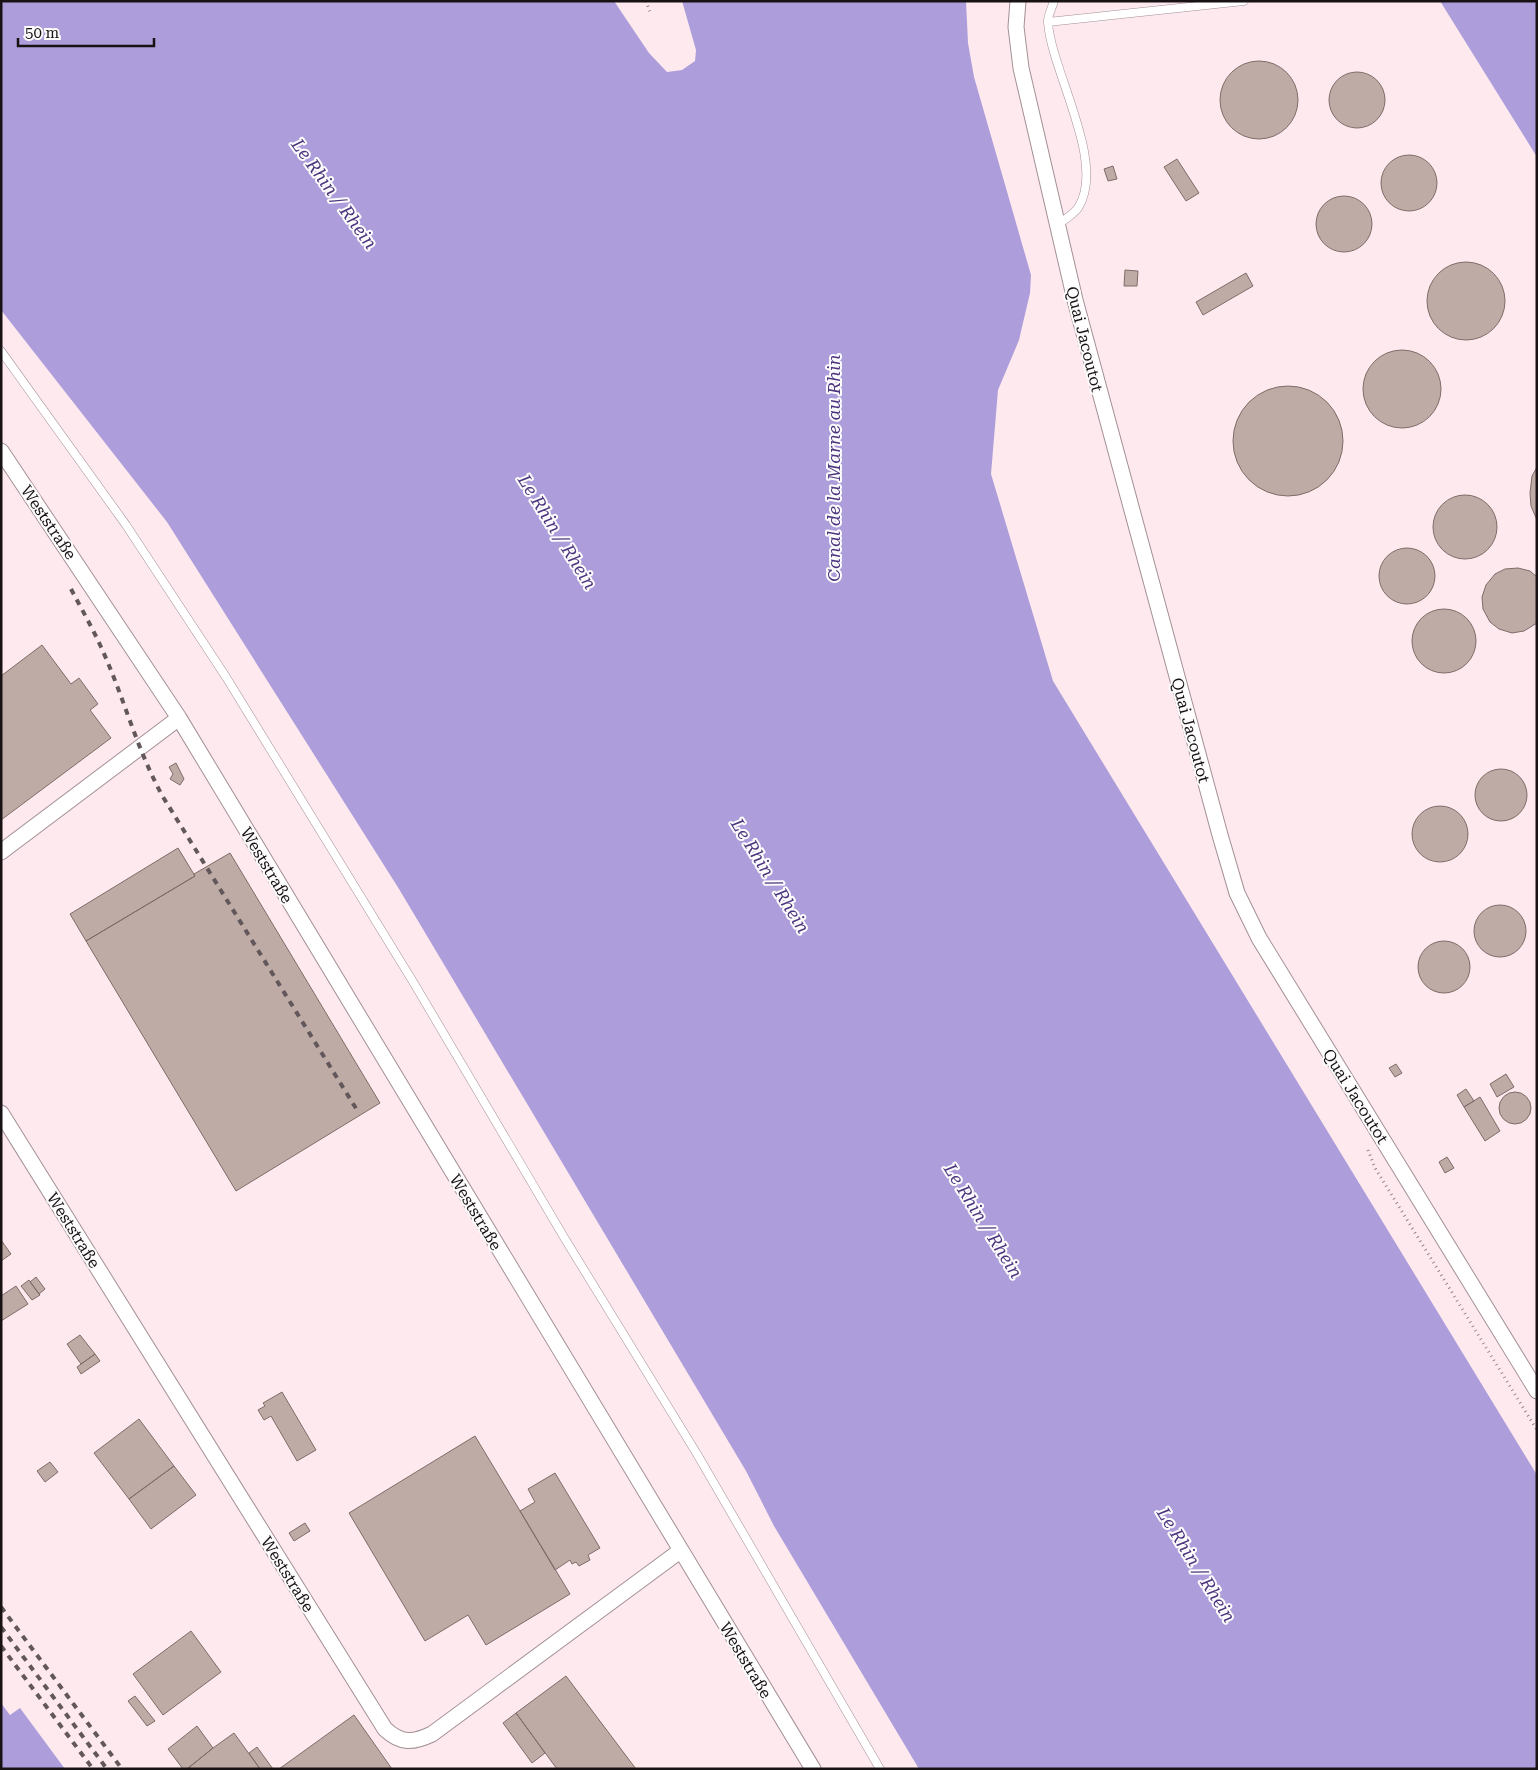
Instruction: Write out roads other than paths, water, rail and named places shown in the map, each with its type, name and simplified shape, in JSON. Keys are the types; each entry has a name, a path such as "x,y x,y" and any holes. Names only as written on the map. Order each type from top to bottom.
{"street":[{"name":"Quai Jacoutot","path":"1018,1 1016,27 1021,68 1057,225 1099,392 1237,893 1259,938 1537,1391"},
{"name":"Weststraße","path":"1,451 179,718 813,1769"},
{"path":"1,852 179,718"},
{"name":"Weststraße","path":"1,1112 385,1729 398,1739 418,1740 432,1734 580,1631 680,1551"}],"lane":[{"path":"1054,1 1048,22 1082,141 1087,185 1078,209 1057,225"},
{"path":"1048,22 1244,1"},
{"path":"1,351 126,525 226,676 415,985 565,1238 692,1446 880,1769"}],"water":[{"path":"1,1 614,1 649,53 667,72 682,70 695,61 696,50 682,1 966,1 968,43 974,77 1031,275 1030,293 1019,340 998,390 991,474 1053,681 1537,1475 1537,1769 919,1769 774,1526 746,1471 399,889 167,522 1,310"},
{"path":"1440,1 1537,1 1537,157"},
{"path":"1,1703 10,1715 20,1708 65,1769 1,1769"}],"railway":[{"path":"71,589 101,647 145,760 163,797 357,1110"},
{"path":"1,1607 122,1769"},
{"path":"1,1627 107,1769"},
{"path":"1,1646 93,1769"}],"water label":[{"name":"Le Rhin / Rhein","path":"334,194"},
{"name":"Canal de la Marne au Rhin","path":"834,468"},
{"name":"Le Rhin / Rhein","path":"557,532"},
{"name":"Le Rhin / Rhein","path":"770,876"},
{"name":"Le Rhin / Rhein","path":"983,1221"},
{"name":"Le Rhin / Rhein","path":"1196,1565"}]}
